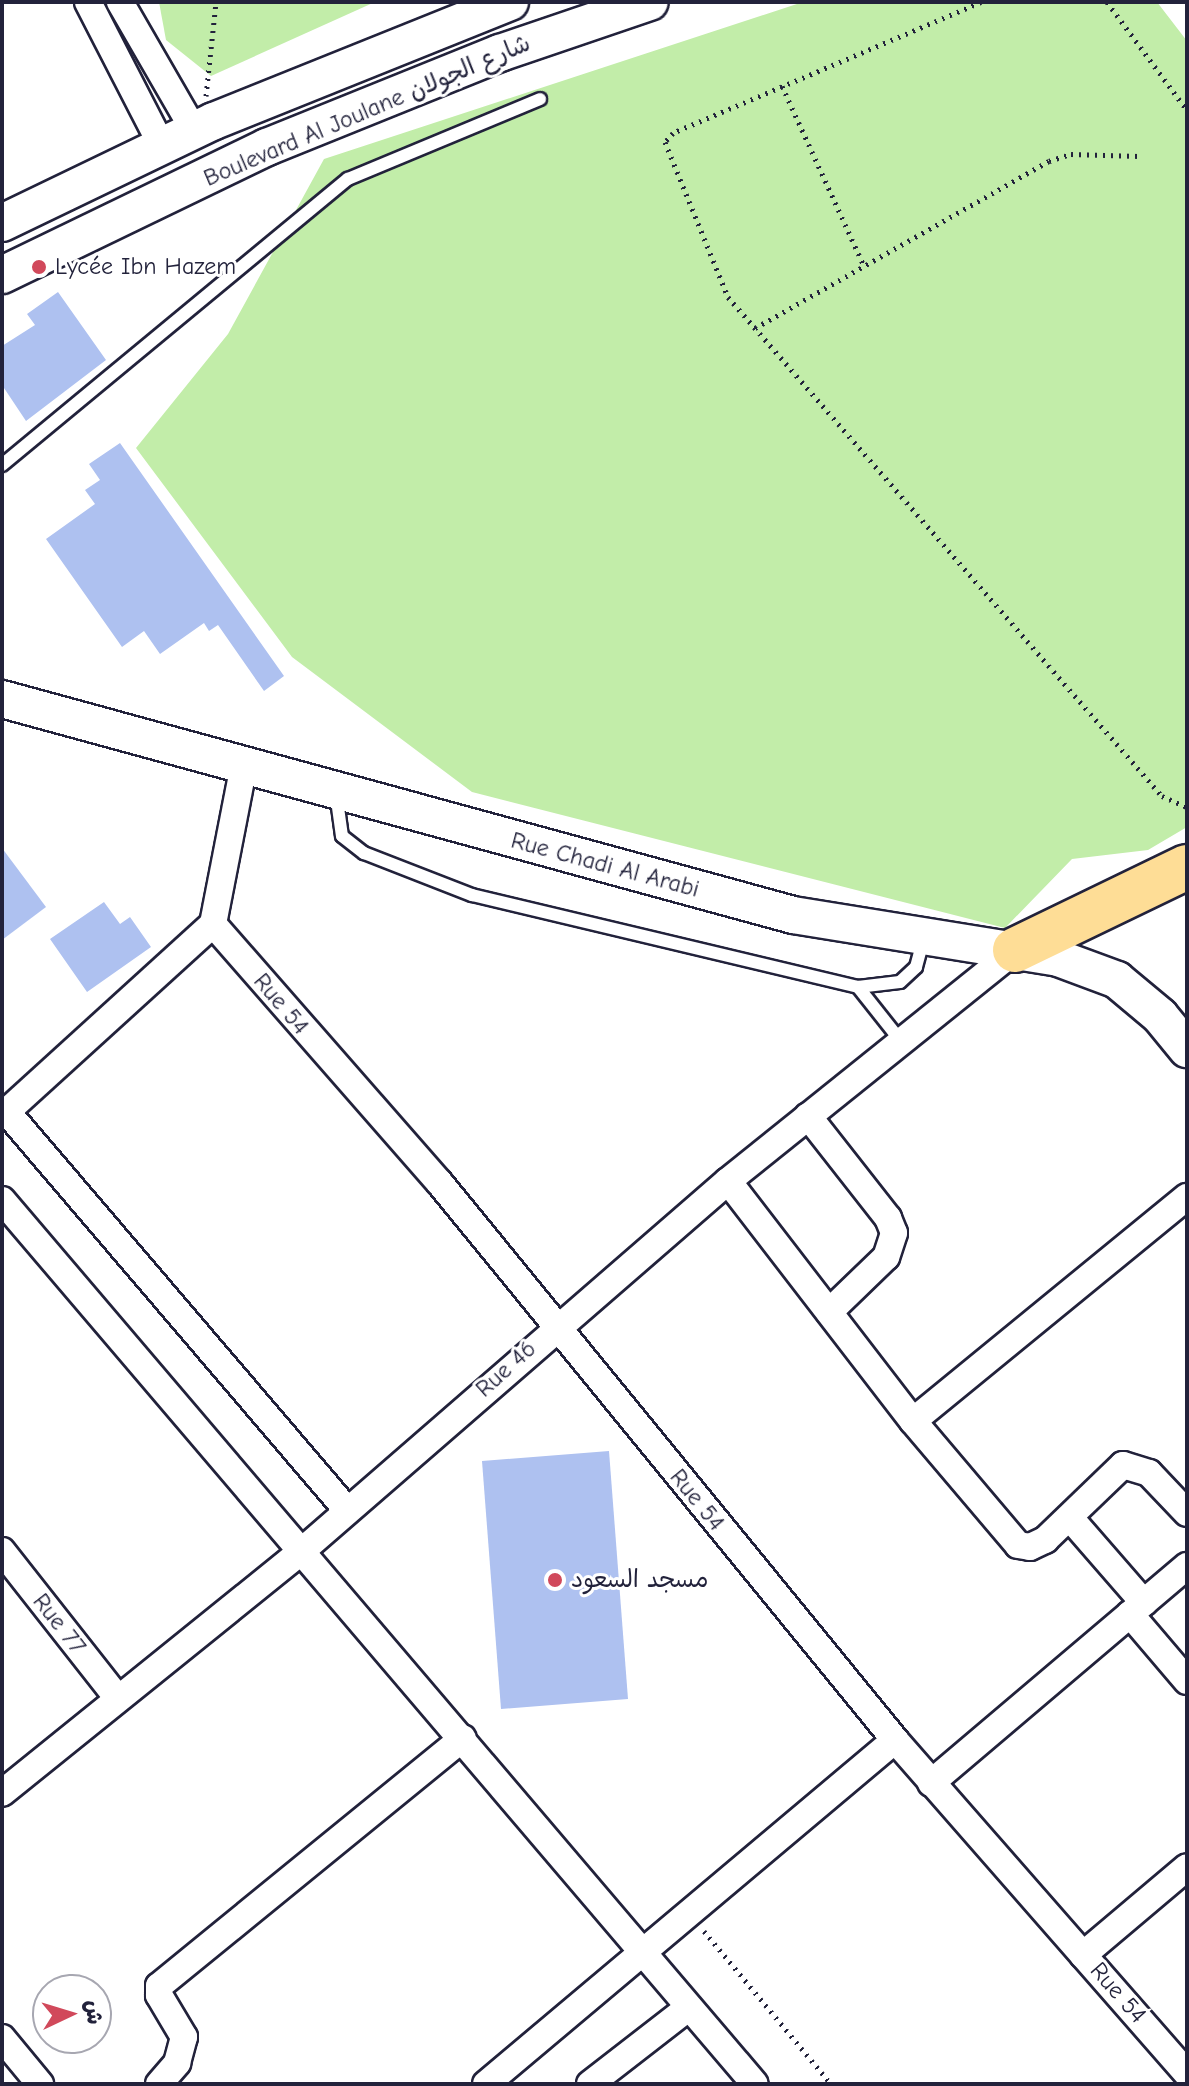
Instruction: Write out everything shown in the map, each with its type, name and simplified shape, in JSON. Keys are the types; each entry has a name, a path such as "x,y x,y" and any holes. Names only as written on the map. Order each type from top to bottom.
{"highway":[{"path":"1015,950 1187,867"}],"street":[{"path":"88,2 190,132"},
{"name":"Boulevard Al Joulane شارع الجولان","path":"2,223 190,132 354,60 510,2"},
{"name":"Boulevard Al Joulane شارع الجولان","path":"2,275 267,147 500,53 650,2"},
{"path":"127,8 190,132"},
{"name":"Rue Chadi Al Arabi","path":"2,699 243,769 793,915 1058,958 1117,980 1160,1016 1187,1049"},
{"path":"243,769 213,924 5,1114 347,1510"},
{"name":"Rue 54","path":"213,924 439,1182 931,1783 1187,2073"},
{"name":"Rue 46","path":"2,1793 117,1697 303,1550 555,1326 728,1181 1015,950"},
{"path":"808,1116 888,1218 894,1233 886,1257 829,1312"},
{"path":"728,1181 913,1421 1018,1545 1030,1547 1045,1540 1071,1519 1123,1465 1149,1473 1187,1513"},
{"path":"913,1421 1187,1197"},
{"path":"2,1200 755,2084"},
{"path":"1071,1519 1187,1681"},
{"name":"Rue 77","path":"2,1551 117,1697"},
{"path":"931,1783 1187,1566"},
{"path":"171,2080 184,2037 159,1995 159,1986 463,1738"},
{"path":"486,2084 645,1954 895,1740"},
{"path":"1083,1955 1187,1867"},
{"path":"590,2084 688,2008"},
{"path":"2,2038 40,2084"}],"lane":[{"path":"2,465 348,179 540,99"},
{"path":"336,793 342,836 364,853 472,895 858,987 900,982 916,967 923,938"},
{"path":"858,987 900,1040"}],"path":[{"path":"190,132 203,85 216,2"},
{"path":"981,2 673,133 665,142 728,297 1162,796 1187,807"},
{"path":"1107,2 1187,110"},
{"path":"782,86 864,266"},
{"path":"755,328 1049,161 1071,154 1139,156"},
{"path":"690,1915 831,2084"}],"green space":[{"path":"159,2 375,2 211,76 166,40"},
{"path":"803,2 1157,2 1187,41 1187,827 1148,850 1072,859 1005,928 472,792 292,657 136,448 228,334 324,159"}],"building":[{"path":"58,292 106,360 26,421 2,385 2,346 35,325 27,314"},
{"path":"120,443 284,676 264,691 218,625 209,631 204,623 160,654 144,631 122,647 46,539 95,504 85,490 100,480 89,464"},
{"path":"2,848 46,907 2,940"},
{"path":"104,902 120,924 130,917 151,947 87,992 50,939"},
{"name":"مسجد السعود","path":"609,1451 628,1699 501,1709 482,1461"}],"place":[{"name":"Lycée Ibn Hazem","path":"39,267"},
{"name":"مسجد السعود","path":"555,1580"}]}
